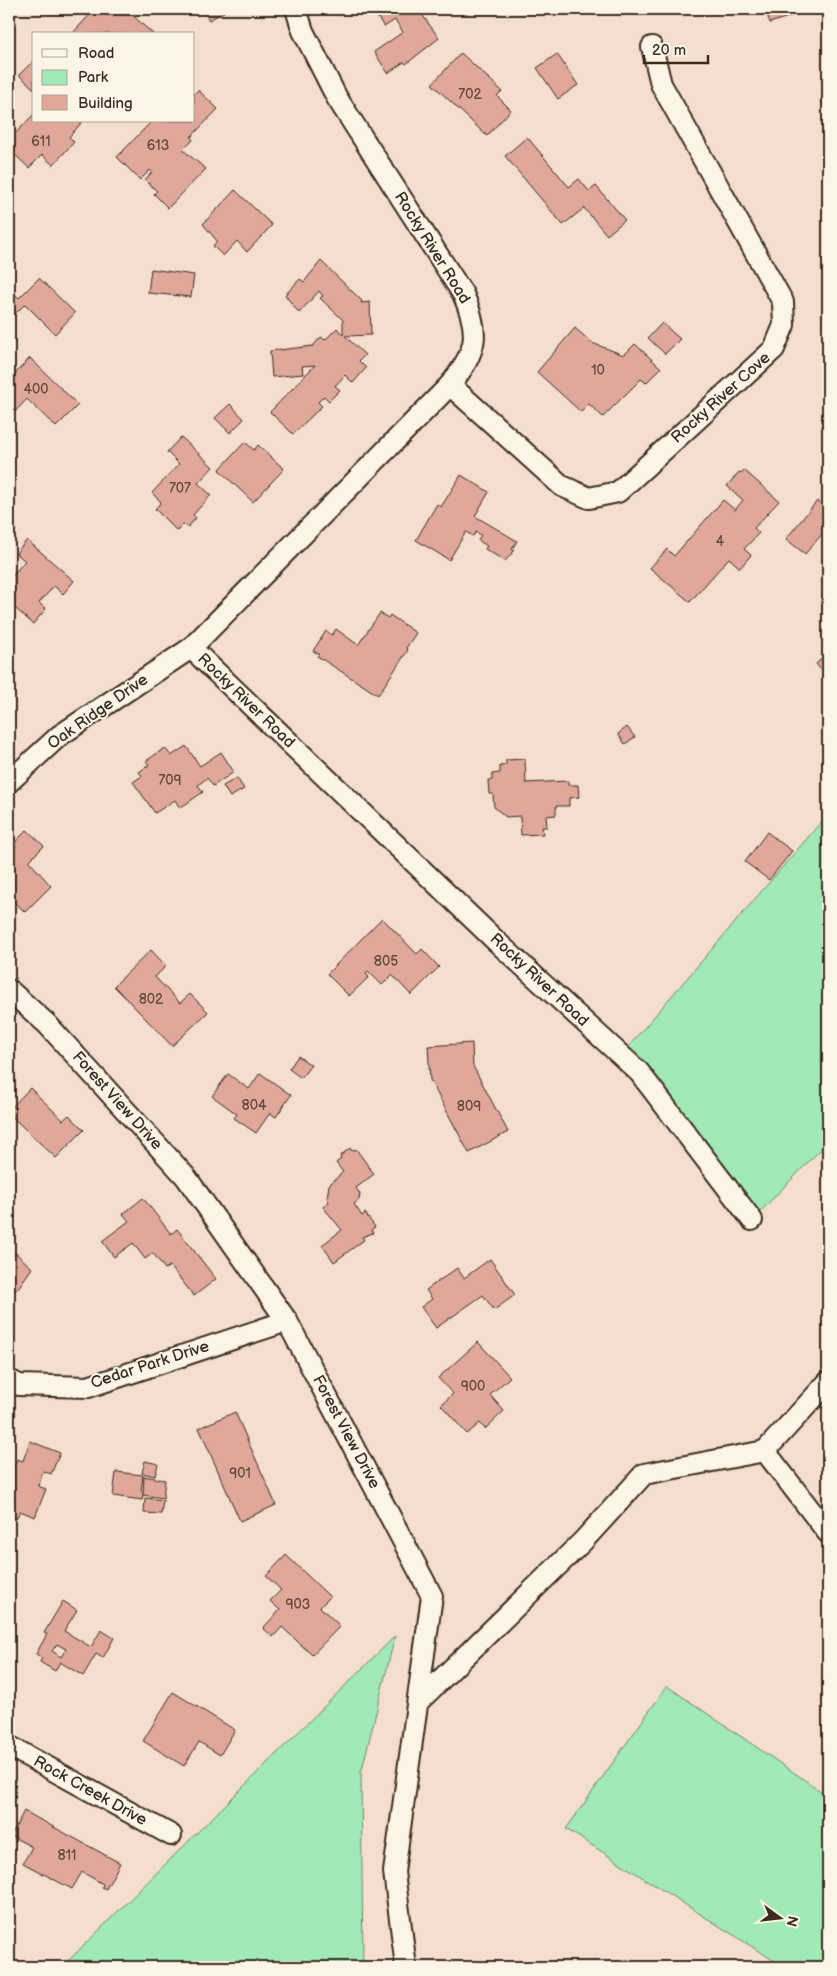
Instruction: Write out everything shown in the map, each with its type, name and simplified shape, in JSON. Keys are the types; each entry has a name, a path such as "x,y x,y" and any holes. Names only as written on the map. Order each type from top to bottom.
{"street":[{"name":"Rocky River Road","path":"296,9 303,31 337,98 463,294 472,314 474,337 468,362 450,385 191,648 497,942 639,1072 752,1220"},
{"name":"Rocky River Cove","path":"450,385 562,486 590,498 618,492 774,349 784,325 783,302 661,84 652,47"},
{"name":"Oak Ridge Drive","path":"9,782 59,736 191,648"},
{"name":"Forest View Drive","path":"9,990 47,1024 186,1177 287,1321 432,1596 394,1872 406,1967"},
{"name":"Cedar Park Drive","path":"9,1380 19,1385 88,1387 287,1321"},
{"path":"418,1702 583,1541 644,1474 765,1451 828,1382"},
{"path":"765,1451 828,1533"},
{"name":"Rock Creek Drive","path":"9,1746 172,1835"}],"green space":[{"path":"828,814 828,1142 752,1220 621,1055"},
{"path":"395,1636 361,1773 363,1967 62,1967"},
{"path":"667,1686 828,1796 828,1967 784,1967 566,1829"}],"building":[{"path":"95,9 136,9 131,14 151,32 74,32"},
{"path":"202,9 222,9 224,12 209,20"},
{"path":"372,9 418,9 439,38 406,64 404,62 388,73 374,52 403,32 395,20 384,27"},
{"path":"765,9 792,9 794,15 770,23"},
{"path":"461,53 502,91 497,96 511,110 487,136 432,84"},
{"path":"557,54 578,85 558,99 537,68"},
{"path":"32,62 32,87 19,75"},
{"path":"198,90 218,109 191,137 193,140 183,150 206,169 168,208 154,194 157,191 145,180 152,172 150,170 140,180 117,157 151,122 195,122 195,93"},
{"path":"828,94 828,111 820,100"},
{"path":"32,116 32,122 82,122 69,137 74,142 53,165 42,155 29,168 9,149 9,140"},
{"path":"527,137 569,187 579,179 589,191 596,186 625,220 607,235 584,208 563,225 505,156"},
{"path":"235,190 272,225 247,252 237,241 223,256 213,246 217,241 203,224"},
{"path":"321,261 362,301 361,303 370,302 371,335 345,336 365,355 359,361 366,368 353,383 345,375 335,386 340,390 329,401 324,396 318,402 322,406 293,434 270,412 315,365 302,366 303,374 272,377 270,351 313,346 321,337 325,340 337,328 343,335 343,320 320,298 323,296 319,291 299,313 285,295 300,279 304,282"},
{"path":"151,269 194,275 191,297 148,293"},
{"path":"39,278 75,313 55,334 25,304 9,320 9,288 19,298"},
{"path":"662,323 680,339 665,354 648,338"},
{"path":"575,328 592,343 624,355 635,344 661,368 646,383 641,379 603,417 589,404 581,412 537,372"},
{"path":"30,358 78,405 56,427 27,399 9,418 9,380"},
{"path":"230,404 244,419 230,433 215,418"},
{"path":"181,437 213,467 198,483 211,495 193,515 196,518 188,527 183,524 177,531 155,509 161,502 152,493 179,464 167,452"},
{"path":"245,442 254,450 258,445 284,469 253,502 219,470"},
{"path":"744,470 779,501 754,528 759,533 744,549 751,555 740,568 729,558 690,602 650,568 667,549 674,556 723,500 735,510 743,500 727,486 739,472 741,473"},
{"path":"461,475 489,492 475,516 517,541 512,549 514,551 505,561 485,549 487,546 478,540 481,535 476,532 473,536 466,532 449,560 416,540 437,504 441,507"},
{"path":"817,501 828,511 828,527 805,554 786,539"},
{"path":"27,540 74,581 63,594 54,586 39,603 46,609 33,624 16,609 12,613 9,610 9,576 11,577 25,561 16,553"},
{"path":"380,613 388,618 390,615 416,633 406,648 408,650 378,695 317,656 319,654 313,651 326,631 332,635 336,629 358,645"},
{"path":"828,653 828,678 816,664"},
{"path":"627,727 635,737 625,744 618,734"},
{"path":"186,746 200,766 221,752 234,772 213,786 207,778 198,785 203,792 180,808 175,800 155,813 133,782 142,776 139,772 149,765 146,761 165,748 171,756"},
{"path":"525,759 526,783 568,781 568,785 578,785 579,797 569,798 569,806 556,806 556,815 546,816 547,827 542,827 543,834 521,835 520,816 506,817 494,807 493,794 489,794 488,780 492,780 492,774 500,773 500,766 506,765 506,760"},
{"path":"237,778 244,789 230,797 223,786"},
{"path":"27,830 44,846 29,861 51,886 25,912 9,897 9,848"},
{"path":"767,832 792,851 769,880 745,862"},
{"path":"382,918 417,954 422,949 439,967 411,995 392,975 382,985 368,971 366,974 369,977 349,996 327,974"},
{"path":"151,950 166,966 155,977 180,1003 190,994 208,1012 172,1046 114,986"},
{"path":"472,1043 473,1066 508,1132 469,1153 430,1080 428,1046"},
{"path":"298,1056 311,1065 301,1078 289,1069"},
{"path":"260,1073 291,1095 276,1117 270,1113 256,1133 234,1118 237,1114 212,1096 228,1074 249,1089"},
{"path":"30,1088 63,1120 69,1115 84,1130 56,1158 9,1114 9,1110"},
{"path":"350,1148 352,1151 356,1149 374,1174 356,1188 360,1194 359,1200 354,1204 362,1216 365,1213 375,1227 371,1230 373,1233 362,1237 364,1240 334,1262 322,1245 342,1230 323,1207 329,1202 327,1198 329,1185 343,1172 336,1163 341,1159 340,1156"},
{"path":"143,1198 171,1234 177,1229 216,1279 194,1296 170,1266 165,1269 153,1253 145,1259 133,1243 114,1257 102,1241 129,1221 123,1214"},
{"path":"9,1247 32,1268 18,1288 9,1296"},
{"path":"490,1259 515,1295 494,1310 483,1295 436,1328 421,1307 432,1299 426,1290 457,1268 464,1278"},
{"path":"478,1342 510,1377 490,1395 504,1411 485,1429 480,1423 467,1434 441,1405 453,1394 438,1378"},
{"path":"235,1412 276,1505 240,1521 199,1428"},
{"path":"30,1441 60,1453 51,1474 43,1471 38,1486 46,1489 35,1517 20,1511 16,1519 9,1516 9,1479 17,1459 23,1461"},
{"path":"145,1461 158,1464 155,1476 142,1473"},
{"path":"116,1472 143,1475 141,1491 144,1491 142,1500 113,1496"},
{"path":"144,1476 165,1480 163,1498 143,1495"},
{"path":"145,1498 163,1500 161,1514 144,1513"},
{"path":"286,1555 330,1597 320,1607 340,1626 312,1655 282,1627 273,1637 263,1628 280,1610 270,1601 281,1590 266,1576"},
{"path":"63,1601 77,1610 64,1631 91,1647 101,1630 114,1638 103,1658 96,1654 83,1676 60,1662 55,1671 40,1662 42,1658 36,1654 47,1634 44,1633","holes":["57,1644 66,1649 61,1657 52,1651"]},
{"path":"173,1692 235,1730 220,1755 199,1742 184,1766 143,1741"},
{"path":"24,1811 120,1863 106,1889 102,1887 103,1884 82,1872 72,1889 23,1863 32,1847 11,1836"}]}
